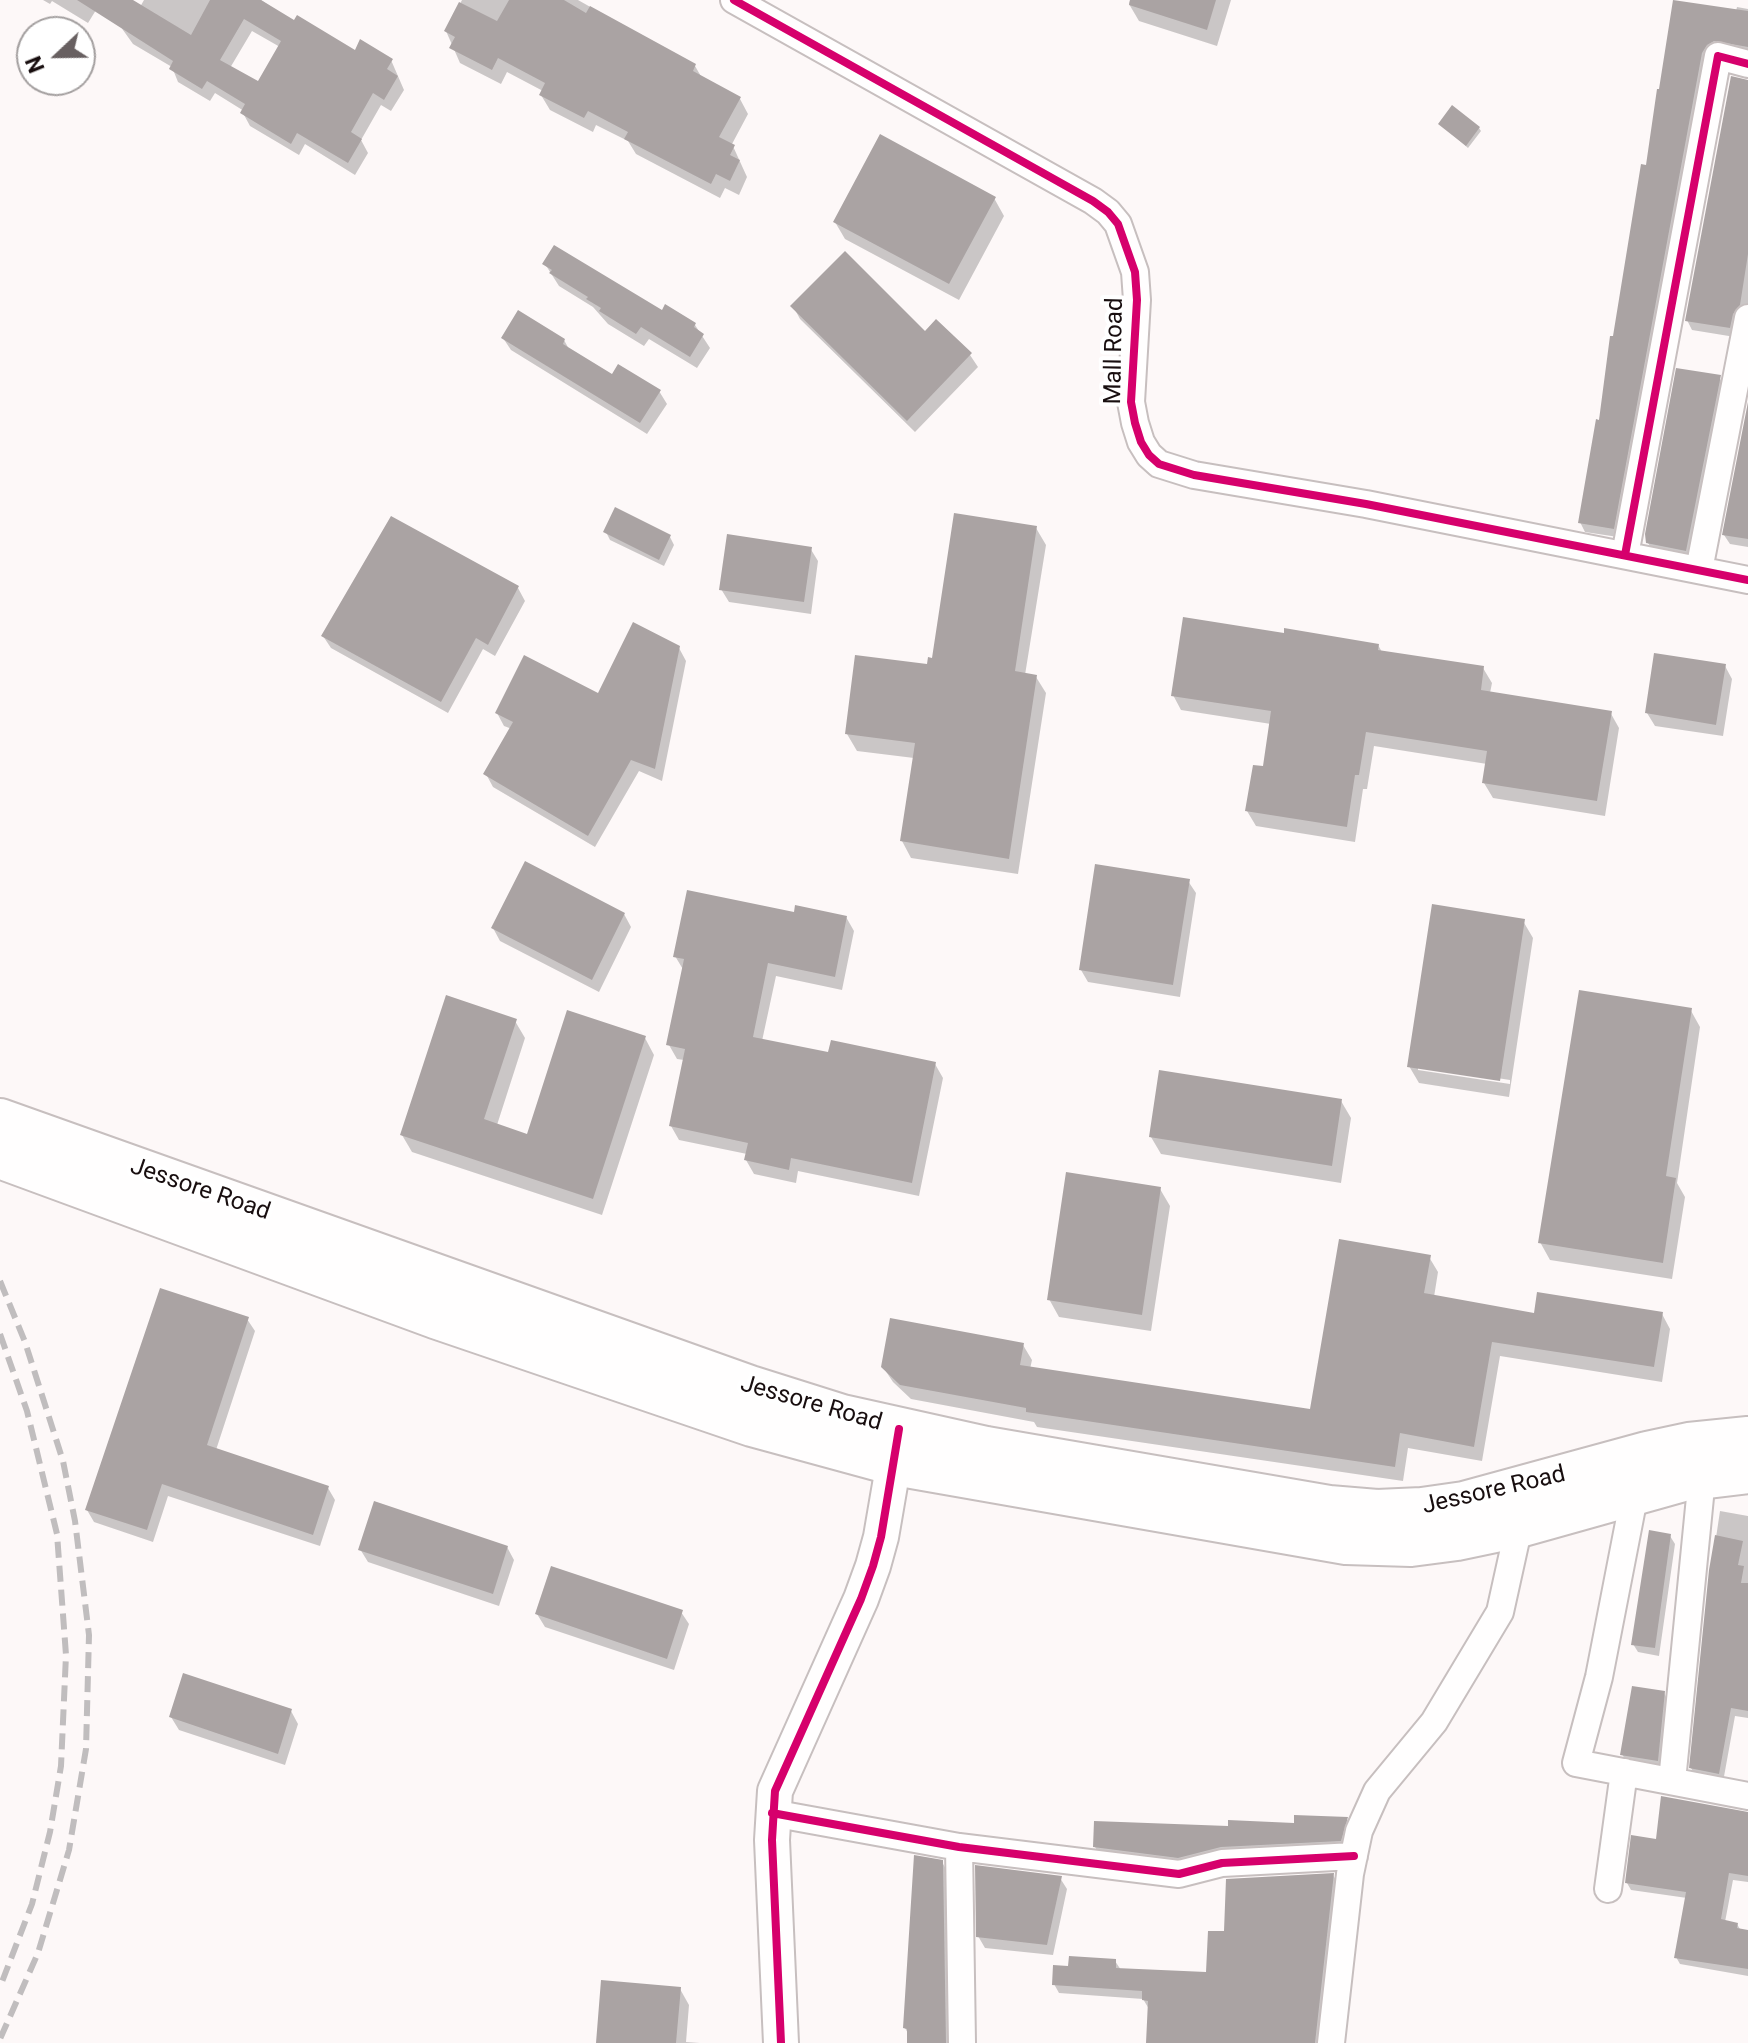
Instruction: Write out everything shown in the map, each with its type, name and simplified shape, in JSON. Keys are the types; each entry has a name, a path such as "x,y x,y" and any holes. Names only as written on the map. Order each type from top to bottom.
{"main road":[{"name":"Jessore Road","path":"0,1120 750,1387 842,1416 897,1447 986,1448 1229,1491 1329,1507 1377,1511 1464,1503 1647,1453 1689,1444 1748,1438"},
{"name":"Jessore Road","path":"0,1157 478,1332 752,1425 897,1447 1346,1543 1411,1545 1457,1539 1519,1526 1635,1492 1702,1477 1748,1472"}],"street":[{"name":"Mall Road","path":"734,0 1108,212 1118,224 1135,272 1137,300 1131,402 1135,423 1141,442 1159,464 1194,475 1366,504 1748,580"},
{"path":"1625,555 1718,56 1748,64"},
{"path":"1699,570 1748,318"},
{"path":"781,2043 772,1813 775,1791 873,1566 897,1447"},
{"path":"1672,1781 1702,1477"},
{"path":"1635,1492 1599,1677 1576,1763 1748,1796"},
{"path":"1331,2043 1359,1831 1377,1791 1434,1722 1500,1612 1519,1526"},
{"path":"1608,1889 1624,1772"},
{"path":"772,1813 959,1847 1179,1874 1222,1863 1354,1856"},
{"path":"959,1847 962,2043"}],"building":[{"path":"77,0 133,0 191,35 210,0 261,0 294,20 297,15 355,50 360,39 393,59 387,69 398,76 384,100 373,93 351,132 362,139 348,163 297,133 291,144 240,113 245,104 207,81 202,89 169,69 173,61","holes":["244,19 281,41 258,81 220,60"]},
{"path":"509,0 564,0 586,13 590,6 696,64 693,71 741,97 719,137 735,145 730,155 740,160 730,181 716,174 711,184 624,139 628,132 588,111 584,118 539,95 545,83 498,58 492,70 449,48 455,37 444,31 459,2 497,21"},
{"path":"1130,0 1216,0 1207,30 1129,5"},
{"path":"1673,0 1748,11 1748,47 1714,41 1702,53 1614,529 1578,523 1596,419 1599,420 1610,336 1613,336 1641,164 1646,165"},
{"path":"1731,76 1748,80 1748,254 1740,305 1733,314 1730,328 1685,321"},
{"path":"1452,105 1480,127 1466,146 1438,124"},
{"path":"880,134 996,197 949,284 833,222"},
{"path":"554,245 662,310 665,304 696,323 694,327 704,334 690,357 641,327 636,334 599,311 601,308 586,299 588,297 549,273 552,270 542,264"},
{"path":"845,251 925,331 936,319 972,353 907,421 790,306"},
{"path":"518,310 565,339 563,344 612,374 618,364 661,390 640,423 501,338"},
{"path":"1676,368 1721,375 1686,551 1646,543 1645,534"},
{"path":"1748,402 1748,539 1722,535"},
{"path":"615,507 671,535 659,560 603,532"},
{"path":"954,513 1037,526 1015,671 1037,675 1009,859 900,841 915,743 845,734 855,655 927,664 928,657 932,658"},
{"path":"391,516 519,586 488,645 476,638 441,702 321,636"},
{"path":"727,534 812,547 804,602 719,590"},
{"path":"1183,617 1284,633 1284,628 1379,644 1378,650 1484,666 1481,690 1612,711 1597,801 1482,783 1487,751 1366,732 1347,827 1245,811 1253,765 1263,766 1271,711 1171,696"},
{"path":"633,622 680,646 655,769 631,760 588,836 483,774 513,722 495,713 524,655 598,693"},
{"path":"1654,653 1726,664 1716,725 1645,713"},
{"path":"525,861 625,913 592,980 491,928"},
{"path":"1095,864 1190,879 1173,985 1079,970"},
{"path":"687,890 794,912 795,905 847,916 835,977 768,963 753,1037 828,1052 831,1040 936,1062 912,1183 791,1158 789,1170 744,1160 748,1143 669,1126 685,1049 666,1045 684,959 673,957"},
{"path":"1432,904 1525,919 1500,1081 1407,1067"},
{"path":"1579,990 1692,1008 1666,1176 1676,1178 1663,1263 1538,1243"},
{"path":"446,995 517,1019 484,1119 527,1134 567,1010 646,1036 593,1199 400,1135"},
{"path":"1159,1070 1342,1099 1332,1166 1149,1137"},
{"path":"1066,1172 1161,1187 1142,1315 1047,1300"},
{"path":"1339,1239 1431,1255 1424,1293 1534,1313 1537,1292 1663,1312 1654,1367 1492,1342 1474,1447 1400,1433 1395,1467 1026,1412 1026,1408 900,1385 881,1367 890,1318 1024,1343 1020,1365 1310,1409"},
{"path":"160,1288 249,1317 207,1445 329,1486 313,1535 162,1484 147,1530 85,1510"},
{"path":"374,1501 508,1546 493,1594 358,1550"},
{"path":"1649,1530 1671,1534 1655,1648 1631,1645"},
{"path":"1715,1535 1743,1541 1738,1565 1744,1566 1741,1583 1748,1583 1748,1711 1731,1708 1719,1774 1689,1768"},
{"path":"551,1566 683,1610 667,1659 535,1614"},
{"path":"183,1673 292,1709 278,1754 169,1717"},
{"path":"1632,1686 1665,1691 1658,1761 1620,1755"},
{"path":"1661,1796 1748,1812 1748,1876 1729,1873 1721,1919 1738,1923 1737,1928 1748,1930 1748,1969 1674,1958 1686,1892 1625,1883 1631,1835 1656,1839"},
{"path":"1294,1815 1348,1817 1341,1841 1221,1847 1178,1858 1093,1847 1094,1821 1228,1826 1228,1820 1294,1823"},
{"path":"914,1855 943,1860 946,2043 907,2043 907,2029 903,2028"},
{"path":"975,1865 1062,1876 1047,1945 976,1937"},
{"path":"1334,1873 1315,2043 1146,2043 1148,2001 1142,2000 1142,1991 1052,1985 1053,1965 1068,1966 1069,1956 1116,1959 1116,1968 1206,1972 1208,1931 1224,1931 1226,1879"},
{"path":"601,1980 681,1987 676,2043 596,2043"}],"railway":[{"path":"0,1281 25,1342 63,1461 75,1521 89,1635 86,1749 69,1850 38,1953 0,2039"},
{"path":"0,1334 27,1411 57,1534 66,1655 61,1766 50,1832 32,1904 0,1987"}],"cycle path":[{"path":"734,0 1108,212 1118,224 1135,272 1137,300 1131,402 1135,423 1141,442 1159,464 1194,475 1366,504 1748,580"},
{"path":"1625,555 1718,56 1748,64"},
{"path":"781,2043 772,1840 775,1791 873,1566 881,1537 899,1429"},
{"path":"772,1813 959,1847 1179,1874 1222,1863 1354,1856"}]}
